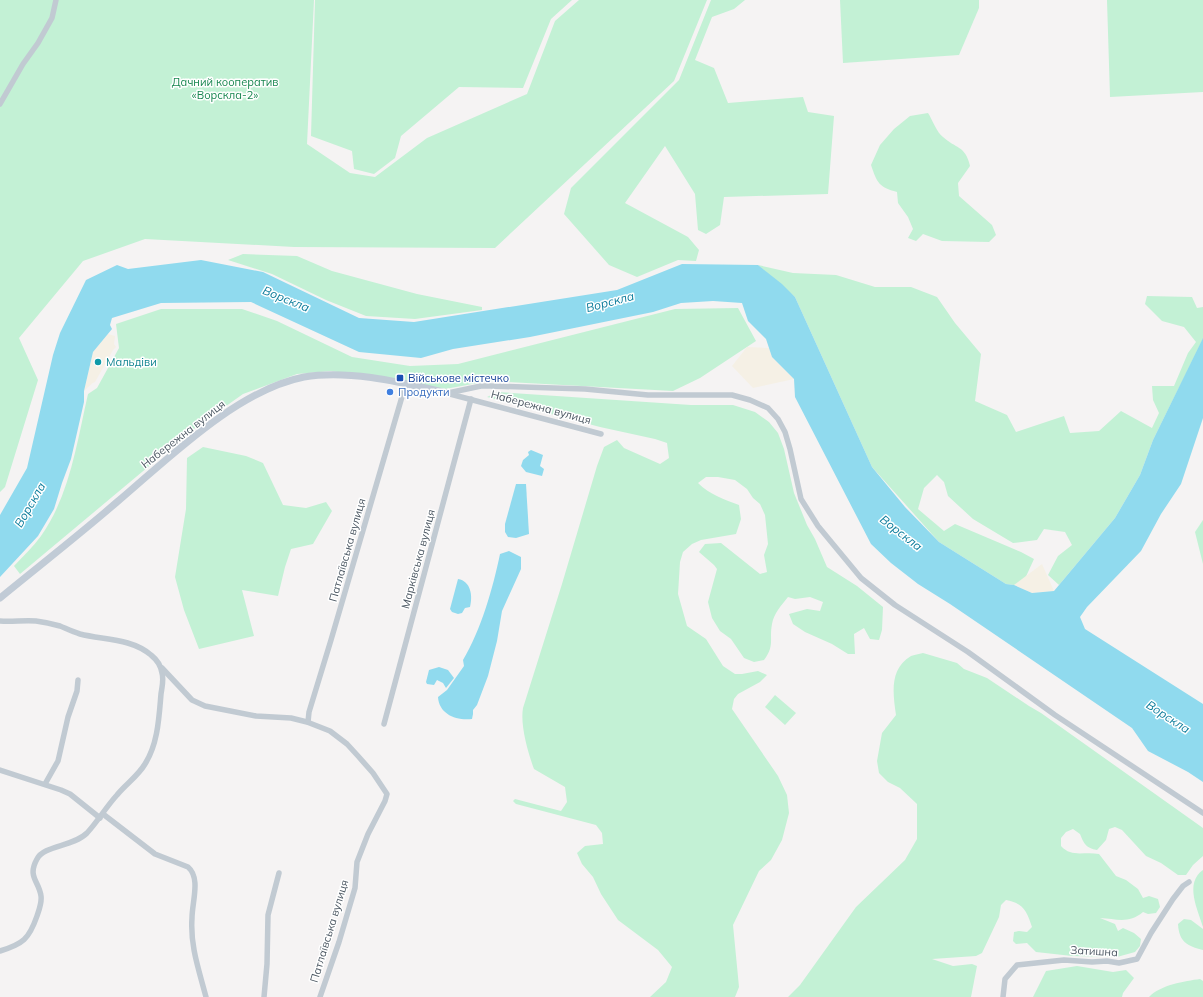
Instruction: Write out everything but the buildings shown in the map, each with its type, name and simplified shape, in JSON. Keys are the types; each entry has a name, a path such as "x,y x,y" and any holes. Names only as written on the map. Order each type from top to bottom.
{"street":[{"path":"0,104 52,18 56,0"},
{"name":"Набережна вулиця","path":"0,598 72,540 199,433 245,400 257,394 303,378 319,376 349,376 406,383 602,434"},
{"name":"Патлаївська вулиця","path":"308,722 309,712 406,383"},
{"path":"448,393 481,386 490,386 585,389 648,395 732,395 750,400 768,408 778,419 784,432 802,499 818,526 861,578 895,605 968,652 1055,714 1203,813"},
{"name":"Марківська вулиця","path":"384,724 471,399"},
{"name":"Патлаївська вулиця","path":"0,621 35,621 59,626 80,634 120,641 140,648 151,655 183,692 198,704 231,712 268,717 281,717 308,722 330,731 347,744 373,773 387,794 368,834 357,862 355,888 339,942 320,997"},
{"path":"0,951 23,942 28,937 33,927 41,901 41,896 33,876 38,858 41,854 78,840 86,834 116,795 145,764 151,753 160,715 163,680 160,665"},
{"path":"45,784 58,761 78,680"},
{"path":"0,770 45,784 70,794 155,854 188,867 192,871 195,877 192,918 193,950 206,997"},
{"path":"264,997 267,964 268,915 279,873"},
{"name":"Затишна","path":"1003,997 1005,979 1017,965 1064,960 1092,962 1107,961 1119,963 1138,959 1151,932 1173,899 1188,882"}],"green space":[{"name":"Дачний кооператив «Ворскла-2»","path":"0,0 314,0 307,144 350,173 375,177 427,138 527,94 555,21 579,0 707,0 674,81 495,248 294,247 145,239 83,261 19,338 38,380 5,487 0,492"},
{"path":"315,0 572,0 551,19 523,88 459,87 401,136 395,158 374,174 354,169 352,151 311,136"},
{"path":"711,0 745,0 734,9 712,17 695,60 714,68 728,103 803,97 808,112 834,116 828,194 724,197 720,225 706,234 698,230 695,194 665,146 625,203 688,237 699,250 696,261 678,260 637,277 609,265 564,214 571,188 679,80"},
{"path":"840,0 979,0 979,8 959,55 843,63"},
{"path":"1107,0 1203,0 1203,92 1110,97"},
{"path":"928,113 941,135 966,154 970,166 958,183 959,196 992,225 996,235 989,242 942,241 923,234 916,241 908,238 913,229 908,217 898,203 897,192 882,186 875,176 871,165 880,145 894,129 910,116"},
{"path":"243,254 297,256 332,271 417,294 482,307 482,310 415,319 366,316 326,300 272,274 228,260"},
{"path":"758,265 793,273 836,275 875,287 911,287 937,297 955,323 981,354 975,401 1007,415 1016,432 1064,416 1070,433 1099,431 1121,411 1152,428 1159,413 1153,400 1152,386 1174,386 1188,353 1196,342 1184,327 1162,321 1145,304 1147,296 1192,297 1197,308 1203,307 1203,339 1153,440 1140,475 1115,518 1059,585 1048,575 1058,556 1072,545 1065,532 1044,529 1037,540 1013,543 973,519 948,496 944,482 937,475 924,488 918,509 944,531 955,524 1034,559 1023,583 1014,585 1006,584 939,542 872,467 795,297"},
{"path":"738,308 756,341 700,378 673,391 489,381 445,389 331,371 297,374 243,394 191,431 20,574 14,566 41,536 59,503 71,468 88,394 97,388 119,348 116,324 161,309 242,309 277,321 352,357 410,366 458,364 675,309"},
{"path":"498,392 691,405 733,405 755,412 769,422 778,433 784,449 794,493 827,567 857,586 883,607 882,630 879,640 870,639 864,628 854,634 855,654 848,654 832,644 805,632 793,624 789,614 807,609 820,611 823,602 810,597 795,599 788,597 774,616 771,630 771,646 764,660 754,662 744,658 731,639 720,631 712,618 708,602 717,569 699,552 705,544 721,543 760,574 767,572 764,555 768,544 765,515 760,504 753,498 747,489 735,480 718,477 706,477 698,483 702,487 723,499 739,505 741,519 736,534 701,540 692,544 683,552 680,562 678,594 687,626 706,639 723,666 735,674 758,671 767,675 760,682 738,694 734,699 732,709 778,776 787,795 789,813 782,840 771,860 759,871 733,925 739,987 735,997 650,997 666,982 672,967 658,950 618,920 601,894 593,877 582,864 577,853 585,846 603,844 602,833 596,825 516,804 513,801 515,799 561,811 567,802 565,787 534,769 527,747 522,715 604,447 617,440 624,448 660,464 669,458 667,443 487,397"},
{"path":"203,447 246,456 263,463 283,505 306,508 326,502 332,511 313,544 291,549 278,596 242,590 254,636 199,649 184,610 175,577 186,509 187,458"},
{"path":"1203,520 1203,564 1195,532"},
{"path":"923,653 957,663 964,669 987,678 1041,713 1203,828 1203,856 1193,865 1186,875 1178,875 1161,863 1146,856 1122,830 1115,827 1109,829 1106,840 1097,850 1086,845 1080,834 1073,829 1066,832 1061,838 1061,846 1065,850 1074,853 1099,854 1116,876 1126,880 1138,889 1143,898 1149,896 1158,899 1160,907 1156,913 1148,914 1143,912 1133,918 1123,920 1100,918 1115,924 1118,931 1123,928 1134,933 1141,939 1140,946 1135,952 1117,957 1072,956 1036,952 1027,943 1016,944 1013,941 1014,932 1027,932 1032,927 1024,909 1017,903 1006,900 1001,905 999,917 982,953 976,956 932,959 953,966 972,964 977,966 971,997 788,997 800,985 856,907 905,860 917,839 917,804 900,788 888,782 879,773 877,761 882,733 896,715 894,682 896,675 904,661 911,656"},
{"path":"775,695 796,713 785,725 765,707"},
{"path":"1203,870 1203,927 1193,889 1197,875"},
{"path":"1184,919 1191,920 1203,929 1203,950 1188,945 1182,939 1178,924"},
{"path":"1077,966 1113,972 1126,970 1134,978 1123,993 1122,997 1033,997 1046,971"},
{"path":"1200,979 1203,981 1203,997 1149,997 1160,989 1180,982"}],"sand":[{"name":"Мальдіви","path":"108,334 115,336 114,344 116,347 95,382 84,391 93,352"},
{"path":"747,347 769,348 772,357 794,379 753,388 732,366"},
{"path":"1042,564 1054,591 1032,593 1014,585"}],"water":[{"name":"Ворскла","path":"201,260 263,272 359,318 414,322 617,290 682,264 758,265 782,284 795,297 872,467 905,507 939,542 1006,584 1014,585 1032,593 1054,591 1115,518 1140,475 1153,440 1203,338 1203,418 1181,484 1161,514 1141,551 1087,607 1080,617 1085,629 1203,704 1203,782 1188,772 1148,751 1132,728 950,604 918,584 891,563 871,544 795,397 794,379 772,357 766,339 748,321 742,303 713,301 681,303 653,312 530,337 453,349 421,358 359,352 251,302 161,303 112,318 110,325 112,329 93,352 84,391 84,402 71,459 54,509 38,536 0,577 0,515 27,468 53,355 60,333 86,280 117,265 128,269"},
{"path":"531,450 543,455 540,466 544,469 542,476 526,472 521,466 523,460 529,455 528,452"},
{"path":"516,484 526,484 529,534 516,538 508,537 505,532 505,524"},
{"path":"509,551 521,557 521,569 502,611 497,641 488,676 477,705 473,710 472,719 460,719 449,715 441,708 438,697 447,690 464,666 463,660 475,636 486,608 500,554"},
{"path":"458,579 466,583 470,590 471,598 470,607 465,608 462,613 458,614 452,612 450,609"},
{"path":"439,667 448,670 454,678 446,688 443,683 437,680 434,685 427,684 426,682 429,670"}],"place":[{"name":"Мальдіви","path":"98,362"},
{"name":"Військове містечко","path":"400,378"},
{"name":"Продукти","path":"390,392"}]}
